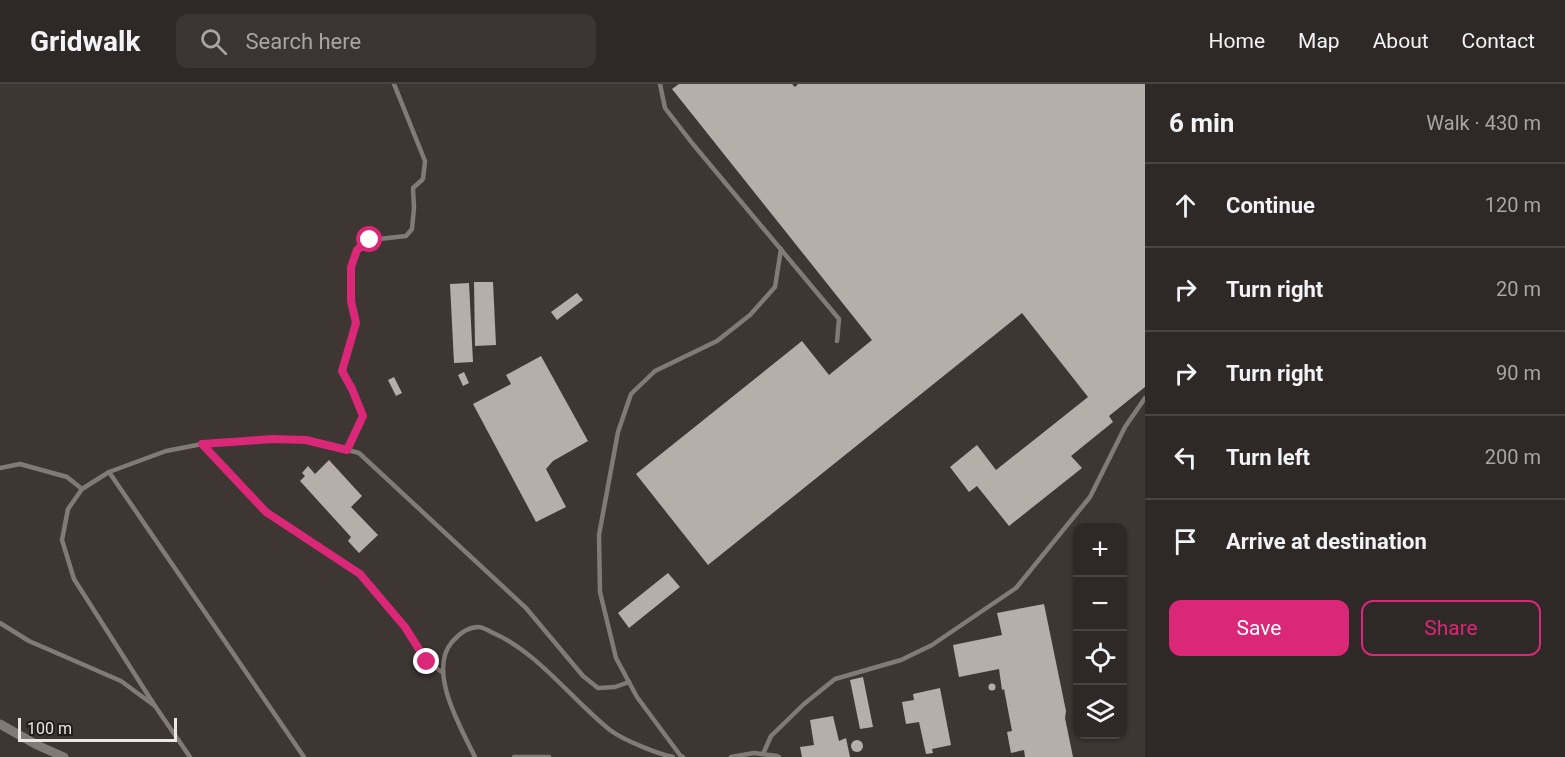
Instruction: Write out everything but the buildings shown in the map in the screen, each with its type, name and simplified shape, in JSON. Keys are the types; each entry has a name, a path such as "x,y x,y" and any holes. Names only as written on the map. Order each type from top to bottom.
{"street":[{"path":"0,724 64,757"}],"lane":[{"path":"347,450 363,416 342,371 356,323 351,301 351,267 357,250 370,240 406,236 412,229 413,188 423,179 425,161 394,84"},
{"path":"660,84 665,108 839,319 837,341"},
{"path":"683,757 638,697 616,658 600,592 599,535 618,432 631,394 655,371 717,341 750,315 775,287 781,249"},
{"path":"763,754 771,736 804,704 835,679 902,660 932,645 1016,588 1090,497 1125,427 1145,399"},
{"path":"190,757 74,579 62,540 68,509 82,489 109,472 166,451 202,444 273,439 306,440 359,453 526,608 583,676 598,688 615,687 629,682"},
{"path":"202,444 266,512 360,574 405,627 427,662 442,672"},
{"path":"0,468 20,464 67,477 82,489"},
{"path":"109,472 304,757"},
{"path":"0,623 29,640 121,681 155,706"},
{"path":"475,757 446,693 442,672 447,648 457,636 466,629 480,627 517,645 612,732 660,754 673,757"},
{"path":"731,757 754,753 779,757"},
{"path":"514,757 549,757"}],"route":[{"path":"370,240 357,250 351,267 351,301 356,323 342,371 363,416 347,450 306,440 273,439 202,444 266,512 360,574 405,627 427,662"}]}
